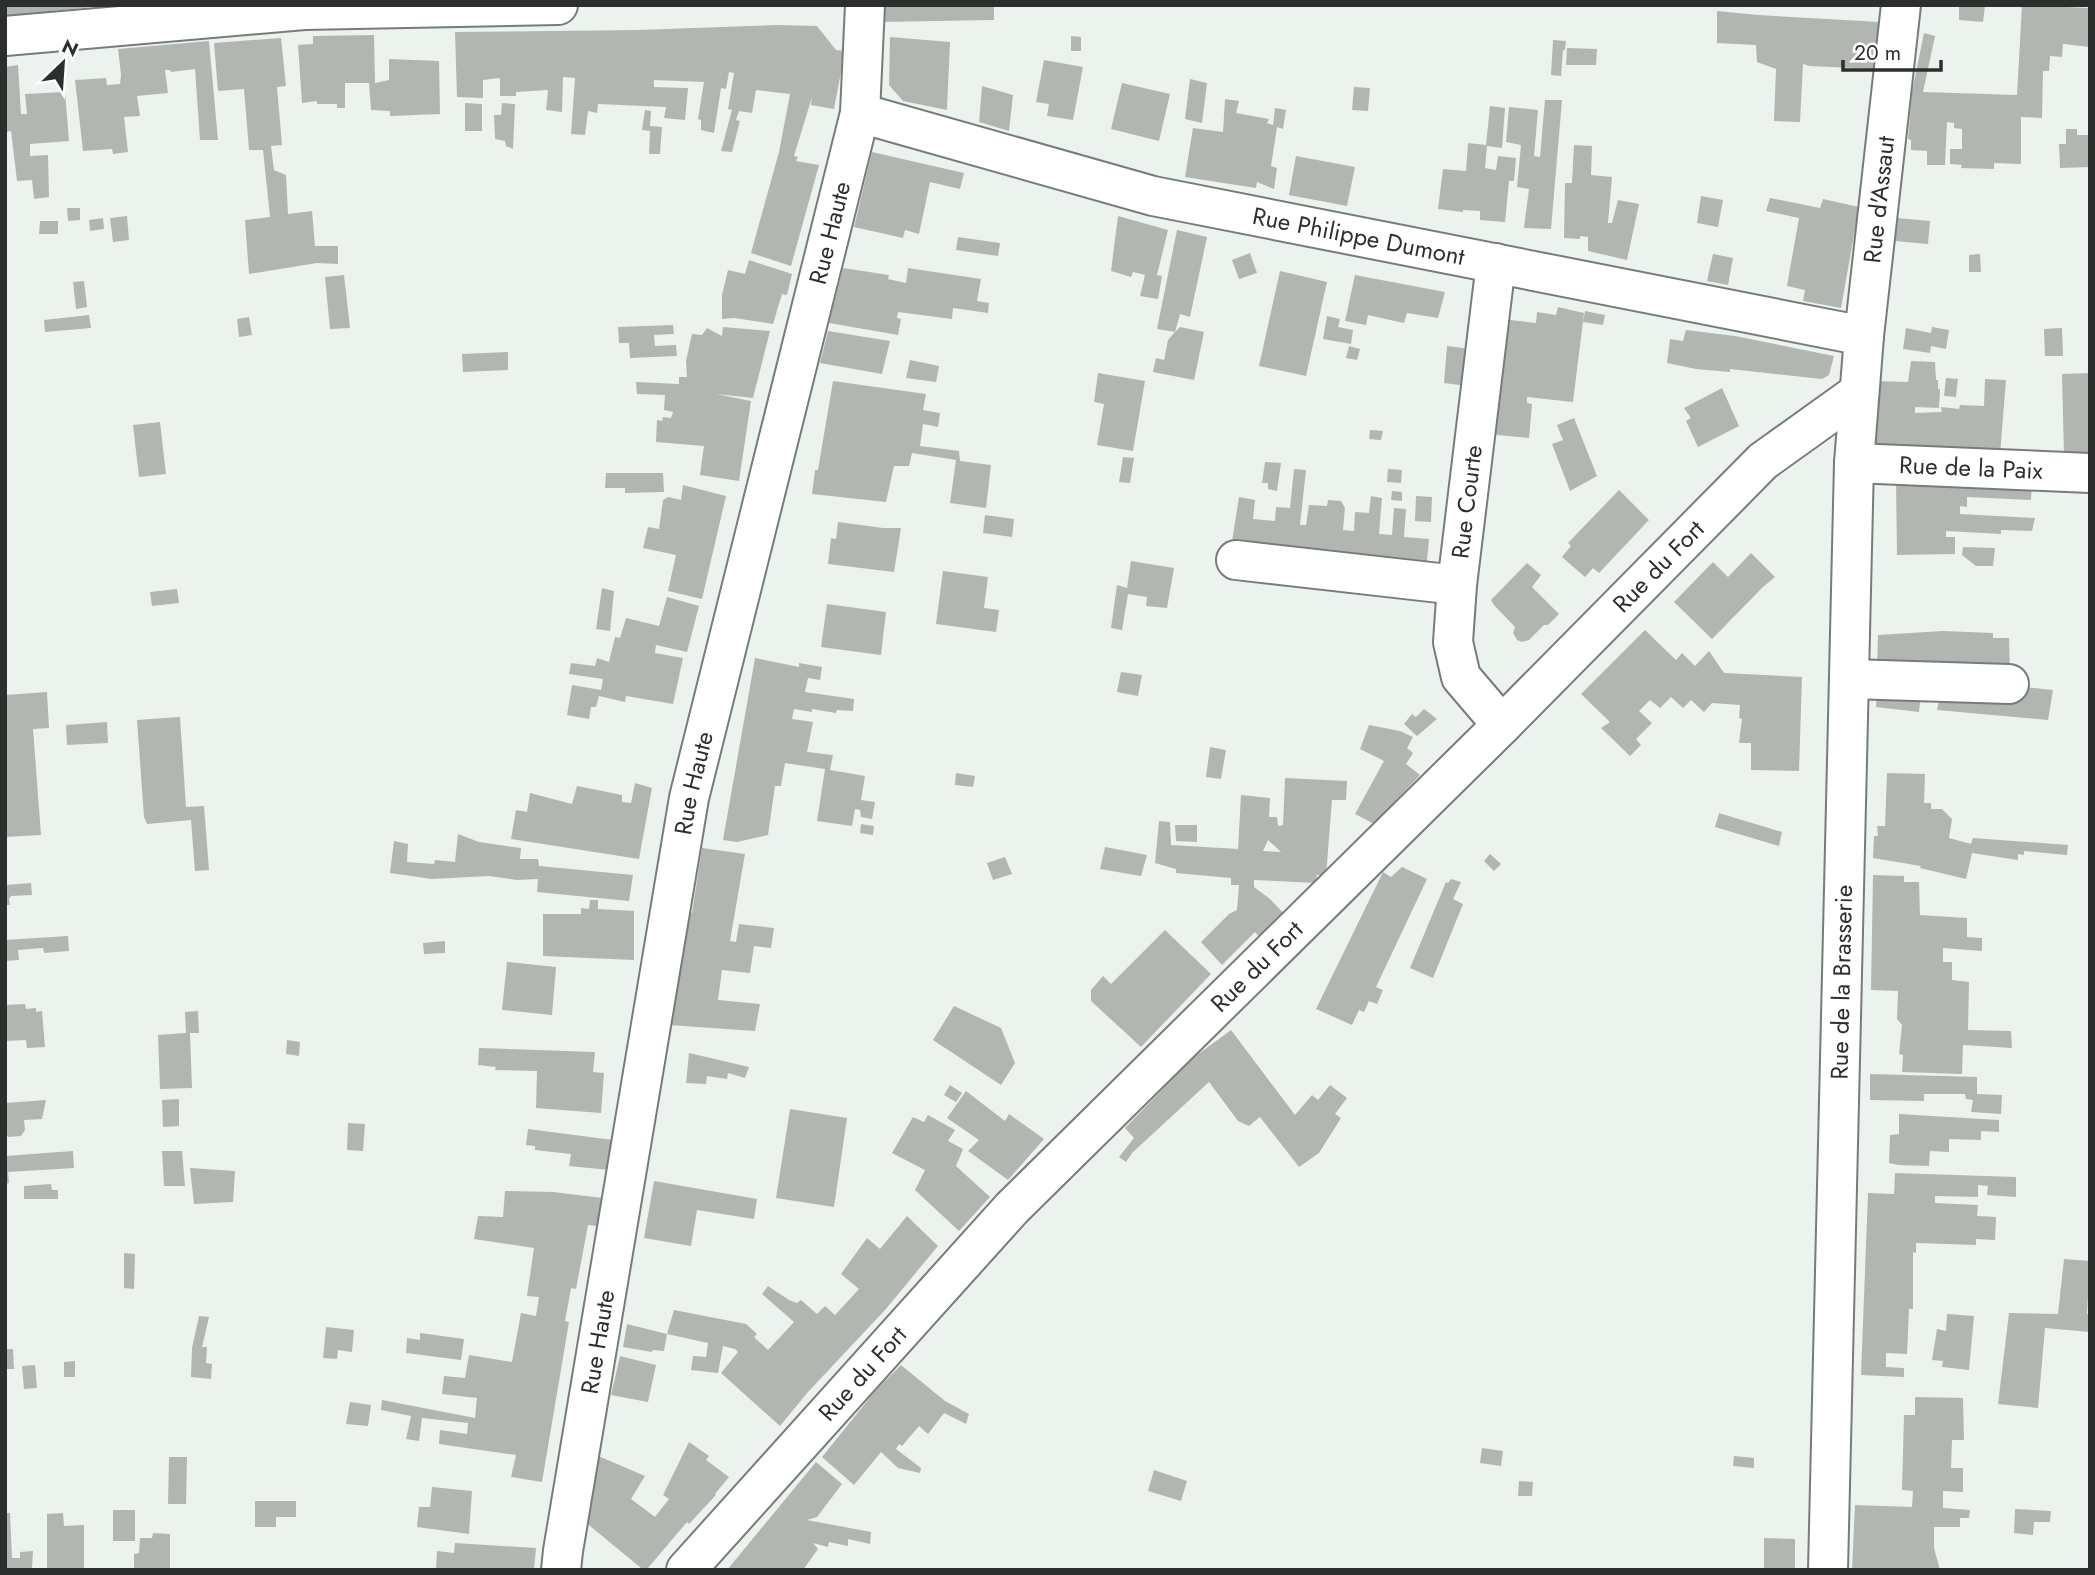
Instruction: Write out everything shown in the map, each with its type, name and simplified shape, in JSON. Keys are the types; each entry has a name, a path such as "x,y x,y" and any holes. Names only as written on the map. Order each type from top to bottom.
{"street":[{"path":"5,36 304,10 558,5"},
{"name":"Rue Haute","path":"561,1570 689,798 860,113 865,5"},
{"name":"Rue d'Assaut","path":"1858,393 1901,5"},
{"name":"Rue Philippe Dumont","path":"860,113 1153,196 1864,336"},
{"name":"Rue Courte","path":"1496,263 1452,642 1461,677 1502,725"},
{"name":"Rue de la Brasserie","path":"1828,1570 1854,463 1858,393"},
{"name":"Rue du Fort","path":"686,1570 1012,1208 1502,725 1763,461 1858,393"},
{"name":"Rue de la Paix","path":"1854,463 2090,473"},
{"path":"1236,560 1457,585"},
{"path":"1850,680 2009,684"}],"building":[{"path":"5,5 91,5 91,7 5,16"},
{"path":"881,5 994,5 994,20 881,22"},
{"path":"1959,5 1985,5 1983,22 1959,20"},
{"path":"2022,5 2090,8 2090,47 2063,44 2062,57 2050,56 2049,71 2043,71 2042,118 2021,117 2021,164 1994,163 1994,169 1961,168 1962,165 1950,164 1950,149 1962,149 1962,129 1954,128 1954,123 1947,122 1945,165 1927,165 1927,151 1911,150 1911,140 1908,139 1912,92 1924,33 1935,36 1923,92 2017,95"},
{"path":"1717,11 1880,22 1876,69 1803,64 1800,122 1774,121 1776,69 1757,62 1756,45 1717,43"},
{"path":"817,26 836,50 845,51 834,109 811,105 812,97 794,156 798,157 796,161 819,165 791,266 751,253 779,152 790,94 756,90 752,113 739,111 736,120 740,121 732,152 721,151 732,110 728,109 734,73 729,72 726,89 721,88 714,133 701,130 701,120 698,119 704,82 654,80 654,87 688,88 685,120 664,118 666,107 598,104 597,113 588,111 585,135 571,134 575,78 563,77 562,112 546,110 548,90 500,96 500,78 483,80 483,98 457,97 455,32"},
{"path":"374,35 375,83 389,80 389,59 439,61 440,114 390,116 390,111 371,110 369,83 345,83 345,108 337,108 337,104 317,104 317,101 302,103 298,45 313,44 313,36"},
{"path":"1071,36 1081,37 1081,51 1071,51"},
{"path":"890,37 950,42 947,110 903,101 889,85"},
{"path":"281,38 286,86 277,87 282,145 271,146 274,170 286,175 288,214 312,211 315,246 338,246 338,264 317,263 249,274 245,220 270,217 263,150 249,150 244,89 218,91 214,43"},
{"path":"1553,40 1566,41 1561,76 1551,75"},
{"path":"209,41 218,140 200,140 195,69 171,72 165,70 168,93 137,96 140,116 124,117 128,152 113,154 112,149 83,151 75,80 106,78 107,85 120,84 118,49"},
{"path":"1567,48 1597,49 1596,65 1566,65"},
{"path":"1044,60 1083,67 1073,120 1047,116 1049,104 1036,102"},
{"path":"18,65 21,114 27,114 25,94 65,92 69,141 30,144 30,156 48,155 49,197 34,199 32,180 17,181 11,131 5,132 5,67"},
{"path":"1190,79 1207,83 1202,123 1185,119"},
{"path":"1122,83 1170,94 1159,141 1111,129"},
{"path":"982,86 1013,95 1009,131 979,122"},
{"path":"1354,87 1370,88 1368,111 1352,110"},
{"path":"1225,99 1239,101 1236,113 1269,119 1267,123 1273,125 1275,108 1286,110 1283,129 1277,127 1271,166 1277,168 1274,189 1257,182 1256,188 1185,177 1193,128 1223,132"},
{"path":"1545,100 1562,100 1551,229 1524,228 1529,189 1517,187 1521,145 1506,142 1509,107 1538,110 1534,156 1540,157"},
{"path":"465,103 482,104 482,131 465,131"},
{"path":"502,103 515,104 513,149 506,146 505,141 495,139 494,115 501,115"},
{"path":"1490,106 1505,108 1502,148 1487,146 1485,168 1496,170 1498,156 1516,158 1514,181 1509,181 1505,222 1480,220 1480,211 1438,209 1443,169 1466,171 1468,143 1486,145"},
{"path":"645,110 651,111 650,126 662,127 660,154 649,154 650,131 642,130"},
{"path":"2066,129 2077,129 2077,135 2090,135 2090,167 2060,168 2059,144 2066,144"},
{"path":"1574,145 1592,146 1591,175 1612,177 1608,223 1612,223 1618,200 1639,204 1627,260 1588,251 1588,237 1564,238 1565,183 1572,183"},
{"path":"872,152 964,173 960,189 930,182 919,234 905,230 903,238 854,227"},
{"path":"1296,156 1355,167 1347,206 1289,195"},
{"path":"1701,196 1723,200 1718,227 1697,223"},
{"path":"1770,198 1820,208 1823,199 1859,207 1841,308 1803,301 1805,290 1787,286 1799,218 1766,211"},
{"path":"67,208 80,208 80,220 68,221"},
{"path":"127,216 129,240 113,242 110,218"},
{"path":"1118,216 1168,230 1157,275 1162,276 1158,299 1140,296 1145,275 1133,272 1131,277 1111,271"},
{"path":"103,218 104,229 90,231 89,220"},
{"path":"1897,218 1930,221 1928,244 1895,241"},
{"path":"40,221 58,221 58,234 39,234"},
{"path":"1177,230 1207,237 1190,317 1180,314 1175,332 1157,329"},
{"path":"958,237 1000,243 998,256 956,250"},
{"path":"1250,253 1257,273 1239,279 1232,260"},
{"path":"1713,254 1733,258 1728,285 1707,281"},
{"path":"1980,254 1981,272 1969,272 1969,255"},
{"path":"749,260 792,274 787,295 782,294 773,324 734,318 722,319 722,295 728,270 745,274"},
{"path":"843,268 889,275 888,279 906,283 908,268 981,279 977,301 989,303 988,313 953,308 952,319 898,312 897,318 901,319 898,335 829,323"},
{"path":"1280,271 1327,282 1306,376 1259,366"},
{"path":"344,275 350,328 330,329 325,277"},
{"path":"1355,275 1445,292 1438,318 1407,313 1404,323 1368,315 1366,325 1345,321"},
{"path":"84,281 87,307 76,309 73,282"},
{"path":"1558,307 1584,313 1573,402 1527,397 1527,403 1532,404 1529,438 1487,434 1501,319 1536,323 1537,312 1556,315"},
{"path":"1585,311 1605,315 1603,325 1583,322"},
{"path":"89,315 91,328 45,332 44,320"},
{"path":"1327,316 1340,319 1338,327 1353,330 1351,344 1323,339"},
{"path":"249,317 252,335 239,337 237,319"},
{"path":"673,325 674,334 654,335 655,346 676,345 677,356 630,358 629,343 619,343 618,327"},
{"path":"723,327 770,331 753,398 716,394 751,401 739,481 700,475 704,446 656,442 657,420 662,421 663,417 671,418 673,412 664,410 665,395 637,394 636,382 679,384 679,377 687,377 686,361 692,334 702,335 707,328 722,336"},
{"path":"1180,327 1204,332 1194,380 1153,372 1156,358 1164,360 1168,340"},
{"path":"1932,327 1949,330 1946,349 1931,346 1930,353 1903,349 1906,328 1931,333"},
{"path":"2062,328 2063,356 2045,356 2044,329"},
{"path":"1686,330 1735,336 1834,356 1829,375 1822,379 1730,369 1730,372 1696,369 1667,363 1670,339 1683,341"},
{"path":"828,331 890,341 882,374 820,363"},
{"path":"1349,346 1360,349 1357,360 1346,358"},
{"path":"1447,346 1471,349 1467,386 1444,383"},
{"path":"508,352 508,370 463,372 462,354"},
{"path":"910,360 939,366 936,382 906,378"},
{"path":"1911,361 1935,362 1936,380 1940,389 1939,408 1915,407 1915,413 1942,412 1941,407 1959,409 1960,405 1984,406 1985,379 2006,380 2000,455 1875,453 1871,404 1875,381 1908,382"},
{"path":"1098,373 1145,381 1133,451 1097,445 1104,404 1094,402"},
{"path":"2090,373 2090,455 2064,456 2062,374"},
{"path":"1946,378 1958,379 1956,397 1944,396"},
{"path":"833,381 926,394 923,410 940,413 938,427 923,424 920,446 959,451 960,461 991,465 986,508 950,503 956,460 912,453 909,466 894,466 886,502 812,494"},
{"path":"1722,388 1739,426 1698,447 1686,421 1691,418 1684,408"},
{"path":"1574,418 1597,476 1570,491 1552,444 1563,440 1557,425"},
{"path":"160,422 166,474 139,477 133,425"},
{"path":"1370,430 1383,431 1381,440 1369,439"},
{"path":"1123,457 1134,458 1130,483 1119,482"},
{"path":"1265,462 1281,463 1277,491 1268,489 1268,483 1262,483"},
{"path":"1294,469 1306,470 1300,525 1306,525 1309,505 1327,506 1328,500 1341,501 1345,508 1343,530 1354,531 1355,512 1369,513 1371,496 1382,498 1379,534 1392,535 1394,508 1406,509 1404,537 1429,539 1427,561 1448,564 1445,580 1230,554 1239,497 1255,500 1253,519 1275,521 1276,507 1290,508"},
{"path":"1388,469 1402,470 1401,483 1387,482"},
{"path":"606,473 663,473 664,492 625,493 625,488 605,488"},
{"path":"1896,478 2032,478 2031,500 1967,497 1967,507 1960,506 1960,514 2035,518 2032,531 2001,530 2001,534 1946,531 1946,537 1955,537 1955,554 1897,555"},
{"path":"683,485 726,496 702,599 668,591 676,555 643,548 648,527 659,529 663,500 668,497 681,500"},
{"path":"1619,490 1649,520 1599,573 1593,568 1585,577 1562,557 1571,546 1568,543"},
{"path":"1392,491 1402,492 1402,501 1391,500"},
{"path":"1416,496 1432,497 1431,522 1415,521"},
{"path":"985,515 1014,519 1012,537 983,533"},
{"path":"838,522 901,528 894,572 828,564 831,538 836,539"},
{"path":"1963,547 1995,548 1993,566 1976,566 1962,555"},
{"path":"1751,553 1775,577 1712,639 1674,602 1713,562 1728,577"},
{"path":"1131,561 1174,568 1167,608 1146,606 1147,597 1128,594 1122,630 1111,628 1117,585 1127,588"},
{"path":"1527,563 1541,575 1532,587 1559,614 1529,640 1522,642 1517,640 1513,633 1515,627 1491,600"},
{"path":"943,571 988,577 984,608 999,610 996,632 936,624"},
{"path":"602,588 614,591 610,631 596,629"},
{"path":"177,589 179,603 152,606 150,592"},
{"path":"667,597 699,606 687,652 656,645 655,653 683,658 673,704 626,696 625,702 599,696 596,707 591,707 589,719 567,715 572,685 601,690 603,679 569,674 571,663 595,666 597,658 609,662 615,637 620,638 626,618 659,626"},
{"path":"827,604 886,612 881,655 821,647"},
{"path":"1645,630 1676,660 1682,653 1695,666 1709,651 1724,673 1802,677 1799,771 1751,770 1751,743 1739,743 1742,719 1739,718 1740,705 1712,703 1704,712 1691,700 1683,708 1671,697 1660,708 1650,700 1639,711 1652,723 1636,739 1641,745 1630,756 1601,728 1610,722 1581,694"},
{"path":"1943,631 1993,633 1993,638 2009,638 2010,669 1877,673 1878,635"},
{"path":"755,658 799,667 799,663 822,667 820,680 808,678 805,692 854,699 853,711 837,710 836,713 794,709 792,719 813,722 807,752 833,755 830,770 865,776 861,800 875,802 872,819 861,817 860,810 855,809 852,826 817,821 825,769 785,763 781,786 775,786 768,835 737,842 723,840"},
{"path":"1121,672 1142,675 1138,696 1117,692"},
{"path":"2015,686 2053,690 2048,720 1937,710 1942,687"},
{"path":"1877,687 1921,693 1919,712 1876,707"},
{"path":"47,692 49,728 33,729 41,835 5,837 5,695"},
{"path":"1424,709 1437,719 1417,736 1404,724 1412,714 1416,717"},
{"path":"180,717 186,807 204,806 209,870 195,871 191,820 147,824 144,817 137,720"},
{"path":"107,722 108,743 67,745 66,725"},
{"path":"1369,725 1400,731 1413,737 1407,748 1413,753 1406,764 1420,775 1374,824 1355,814 1384,761 1360,749"},
{"path":"1210,747 1226,750 1221,779 1206,777"},
{"path":"956,773 975,776 973,787 955,785"},
{"path":"1887,773 1925,774 1924,803 1931,803 1931,809 1942,809 1952,819 1949,838 1971,844 1973,838 2068,845 2067,855 2024,851 2024,855 2018,854 2018,860 1972,853 1966,879 1920,868 1921,866 1873,858 1874,836 1878,836 1877,826 1885,826"},
{"path":"1285,778 1347,781 1346,800 1332,800 1326,876 1317,875 1316,883 1254,880 1254,887 1287,917 1262,940 1255,932 1222,965 1201,942 1229,914 1237,910 1239,885 1231,885 1231,878 1176,873 1176,869 1155,863 1159,821 1170,822 1171,845 1238,849 1241,795 1270,798 1269,817 1277,817 1278,826 1283,825","holes":["1268,840 1281,852 1263,851"]},
{"path":"635,783 652,788 639,859 511,839 516,810 527,812 530,793 572,804 577,786 622,795 622,802 631,803"},
{"path":"1719,813 1782,832 1779,846 1715,827"},
{"path":"861,824 874,826 873,835 860,833"},
{"path":"1175,825 1197,825 1197,842 1176,841"},
{"path":"458,834 479,842 521,848 520,859 538,859 539,866 633,875 629,901 537,892 538,879 517,880 489,876 432,879 390,873 394,841 408,844 407,862 455,862"},
{"path":"1105,847 1147,855 1141,876 1100,869"},
{"path":"702,848 745,854 730,941 736,942 739,924 774,928 771,948 754,946 750,973 722,970 718,1000 760,1004 755,1031 669,1025 687,913 692,913"},
{"path":"1490,854 1501,864 1494,871 1484,861"},
{"path":"1005,857 1012,874 993,880 987,863"},
{"path":"1402,867 1427,879 1376,987 1383,990 1377,1004 1369,1001 1364,1012 1359,1010 1352,1025 1316,1009 1383,872 1391,877"},
{"path":"1873,875 1904,876 1904,882 1919,882 1920,915 1967,918 1967,937 1982,938 1982,951 1943,948 1943,962 1952,962 1952,980 1969,982 1968,1030 2011,1031 2012,1048 1963,1045 1962,1074 1902,1072 1903,1055 1899,1054 1902,1025 1897,1019 1898,991 1871,990"},
{"path":"1451,879 1461,882 1453,899 1463,904 1433,978 1410,968 1446,882"},
{"path":"31,883 32,895 11,896 10,905 5,905 5,885"},
{"path":"590,900 598,900 598,909 634,911 634,960 543,956 543,914 581,914 581,908 589,909"},
{"path":"1165,930 1211,974 1141,1047 1091,1001 1091,990 1103,976 1111,984"},
{"path":"68,936 69,951 44,953 43,948 18,950 19,960 5,961 5,940"},
{"path":"445,941 445,953 424,954 423,943"},
{"path":"507,962 556,967 552,1015 502,1010"},
{"path":"25,1004 26,1009 36,1008 36,1012 42,1011 45,1047 27,1048 26,1040 5,1041 5,1005"},
{"path":"954,1006 1001,1028 1015,1063 1001,1085 933,1040"},
{"path":"198,1011 199,1033 190,1033 192,1088 160,1089 158,1035 186,1033 185,1012"},
{"path":"1231,1030 1295,1115 1312,1095 1318,1100 1330,1085 1347,1098 1335,1114 1341,1118 1319,1153 1299,1167 1260,1117 1249,1126 1238,1121 1209,1082 1132,1153 1126,1162 1119,1157 1134,1138 1125,1128 1193,1058"},
{"path":"287,1040 300,1042 299,1056 286,1054"},
{"path":"479,1048 595,1052 593,1072 604,1073 601,1113 536,1108 537,1071 495,1070 496,1067 478,1065"},
{"path":"689,1053 749,1067 745,1078 728,1073 727,1079 707,1076 706,1084 686,1083"},
{"path":"1870,1074 1977,1077 1977,1094 2002,1095 2001,1114 1971,1112 1973,1100 1966,1099 1965,1094 1924,1094 1924,1101 1870,1100"},
{"path":"950,1085 962,1093 956,1102 944,1095"},
{"path":"966,1091 1005,1121 1009,1114 1044,1139 1008,1180 968,1151 979,1140 947,1118"},
{"path":"179,1099 179,1126 163,1127 162,1100"},
{"path":"46,1100 42,1119 24,1120 25,1130 21,1136 9,1137 5,1134 5,1103"},
{"path":"790,1109 847,1118 834,1207 776,1198"},
{"path":"1899,1114 1999,1120 1999,1132 1981,1131 1981,1140 1949,1139 1949,1152 1930,1151 1929,1166 1898,1165 1889,1163 1890,1135 1899,1134"},
{"path":"928,1115 955,1130 948,1141 963,1149 956,1166 990,1197 959,1231 915,1190 925,1170 892,1153 913,1117 924,1122"},
{"path":"348,1123 365,1124 363,1151 347,1150"},
{"path":"528,1129 613,1140 609,1170 569,1166 571,1154 535,1150 535,1146 526,1145"},
{"path":"73,1151 74,1168 8,1172 9,1183 5,1184 5,1156"},
{"path":"162,1151 182,1151 185,1186 164,1186"},
{"path":"190,1168 235,1171 233,1202 194,1204"},
{"path":"1895,1173 2016,1177 2016,1197 1987,1195 1988,1186 1978,1185 1978,1197 1935,1196 1935,1203 1978,1205 1977,1216 1996,1217 1995,1240 1976,1239 1976,1245 1916,1243 1916,1253 1913,1252 1913,1309 1909,1309 1907,1354 1886,1353 1886,1367 1904,1368 1904,1377 1861,1375 1868,1193 1894,1194"},
{"path":"654,1181 757,1199 754,1219 697,1210 691,1246 644,1238"},
{"path":"51,1184 52,1190 58,1190 58,1199 24,1199 24,1186"},
{"path":"505,1191 553,1192 603,1198 597,1226 588,1225 576,1289 571,1288 565,1321 569,1322 542,1482 511,1477 516,1455 439,1444 440,1430 467,1434 468,1423 422,1418 419,1441 406,1439 411,1416 381,1410 382,1400 475,1418 477,1398 442,1394 444,1376 465,1378 469,1355 512,1362 521,1313 536,1316 539,1297 527,1296 534,1248 474,1239 478,1216 503,1217"},
{"path":"907,1216 938,1246 885,1310 780,1426 721,1373 738,1352 735,1349 723,1346 718,1373 691,1370 693,1356 706,1357 708,1343 667,1334 674,1310 746,1324 757,1334 754,1337 768,1350 794,1322 762,1294 768,1286 789,1300 797,1303 801,1300 817,1314 825,1306 835,1315 859,1289 841,1274 867,1238 880,1249"},
{"path":"124,1253 135,1254 134,1289 124,1288"},
{"path":"2064,1259 2090,1261 2087,1314 2090,1314 2090,1332 2045,1328 2038,1408 1998,1404 2009,1313 2058,1314"},
{"path":"1947,1314 1974,1316 1969,1370 1942,1367 1943,1361 1932,1360 1937,1329 1946,1331"},
{"path":"199,1316 209,1317 202,1347 207,1347 206,1363 212,1364 211,1379 191,1377 192,1348"},
{"path":"627,1324 667,1334 664,1351 652,1352 623,1347"},
{"path":"326,1327 354,1330 352,1352 338,1350 337,1359 323,1358"},
{"path":"420,1333 464,1339 461,1360 406,1353 407,1338 420,1340"},
{"path":"5,1349 13,1349 14,1369 5,1369"},
{"path":"620,1356 656,1365 648,1402 611,1395"},
{"path":"75,1361 75,1377 64,1377 64,1362"},
{"path":"35,1365 37,1388 24,1389 22,1366"},
{"path":"901,1365 945,1401 969,1414 966,1424 944,1413 928,1434 919,1426 902,1446 899,1444 896,1449 921,1468 920,1473 898,1468 881,1452 854,1485 822,1457 876,1390"},
{"path":"1915,1397 1963,1398 1964,1440 1952,1440 1951,1468 1963,1468 1963,1492 1943,1491 1943,1508 1970,1510 1969,1518 1960,1518 1960,1527 1934,1527 1934,1548 1940,1570 1852,1570 1855,1505 1912,1507 1913,1491 1902,1490 1904,1415 1915,1415"},
{"path":"350,1402 371,1405 368,1426 346,1424"},
{"path":"689,1442 709,1456 706,1460 729,1477 716,1495 689,1524 687,1522 648,1568 641,1568 584,1521 596,1455 645,1476 631,1499 655,1517 669,1499 663,1495"},
{"path":"1482,1448 1503,1451 1501,1466 1480,1463"},
{"path":"1734,1456 1754,1458 1754,1468 1733,1466"},
{"path":"169,1457 187,1457 186,1504 168,1504"},
{"path":"816,1462 842,1484 817,1517 807,1520 871,1532 870,1544 848,1539 848,1546 829,1542 828,1547 813,1543 818,1549 803,1570 727,1570"},
{"path":"1154,1470 1187,1481 1181,1501 1148,1491"},
{"path":"1519,1481 1533,1482 1532,1496 1518,1496"},
{"path":"432,1487 472,1491 469,1534 417,1527 419,1507 430,1507"},
{"path":"255,1501 296,1501 296,1517 276,1517 276,1527 255,1527"},
{"path":"2015,1509 2051,1511 2050,1522 2034,1522 2033,1535 2014,1533"},
{"path":"113,1510 135,1510 135,1541 113,1541"},
{"path":"5,1513 10,1513 12,1558 20,1558 20,1552 33,1551 32,1569 5,1570"},
{"path":"63,1513 64,1526 84,1525 84,1570 47,1570 47,1514"},
{"path":"153,1533 170,1534 170,1570 134,1570 134,1554 139,1553 140,1538 152,1538"},
{"path":"1764,1538 1795,1539 1795,1570 1764,1570"},
{"path":"455,1543 536,1548 534,1570 436,1570 437,1551 454,1553"}]}
